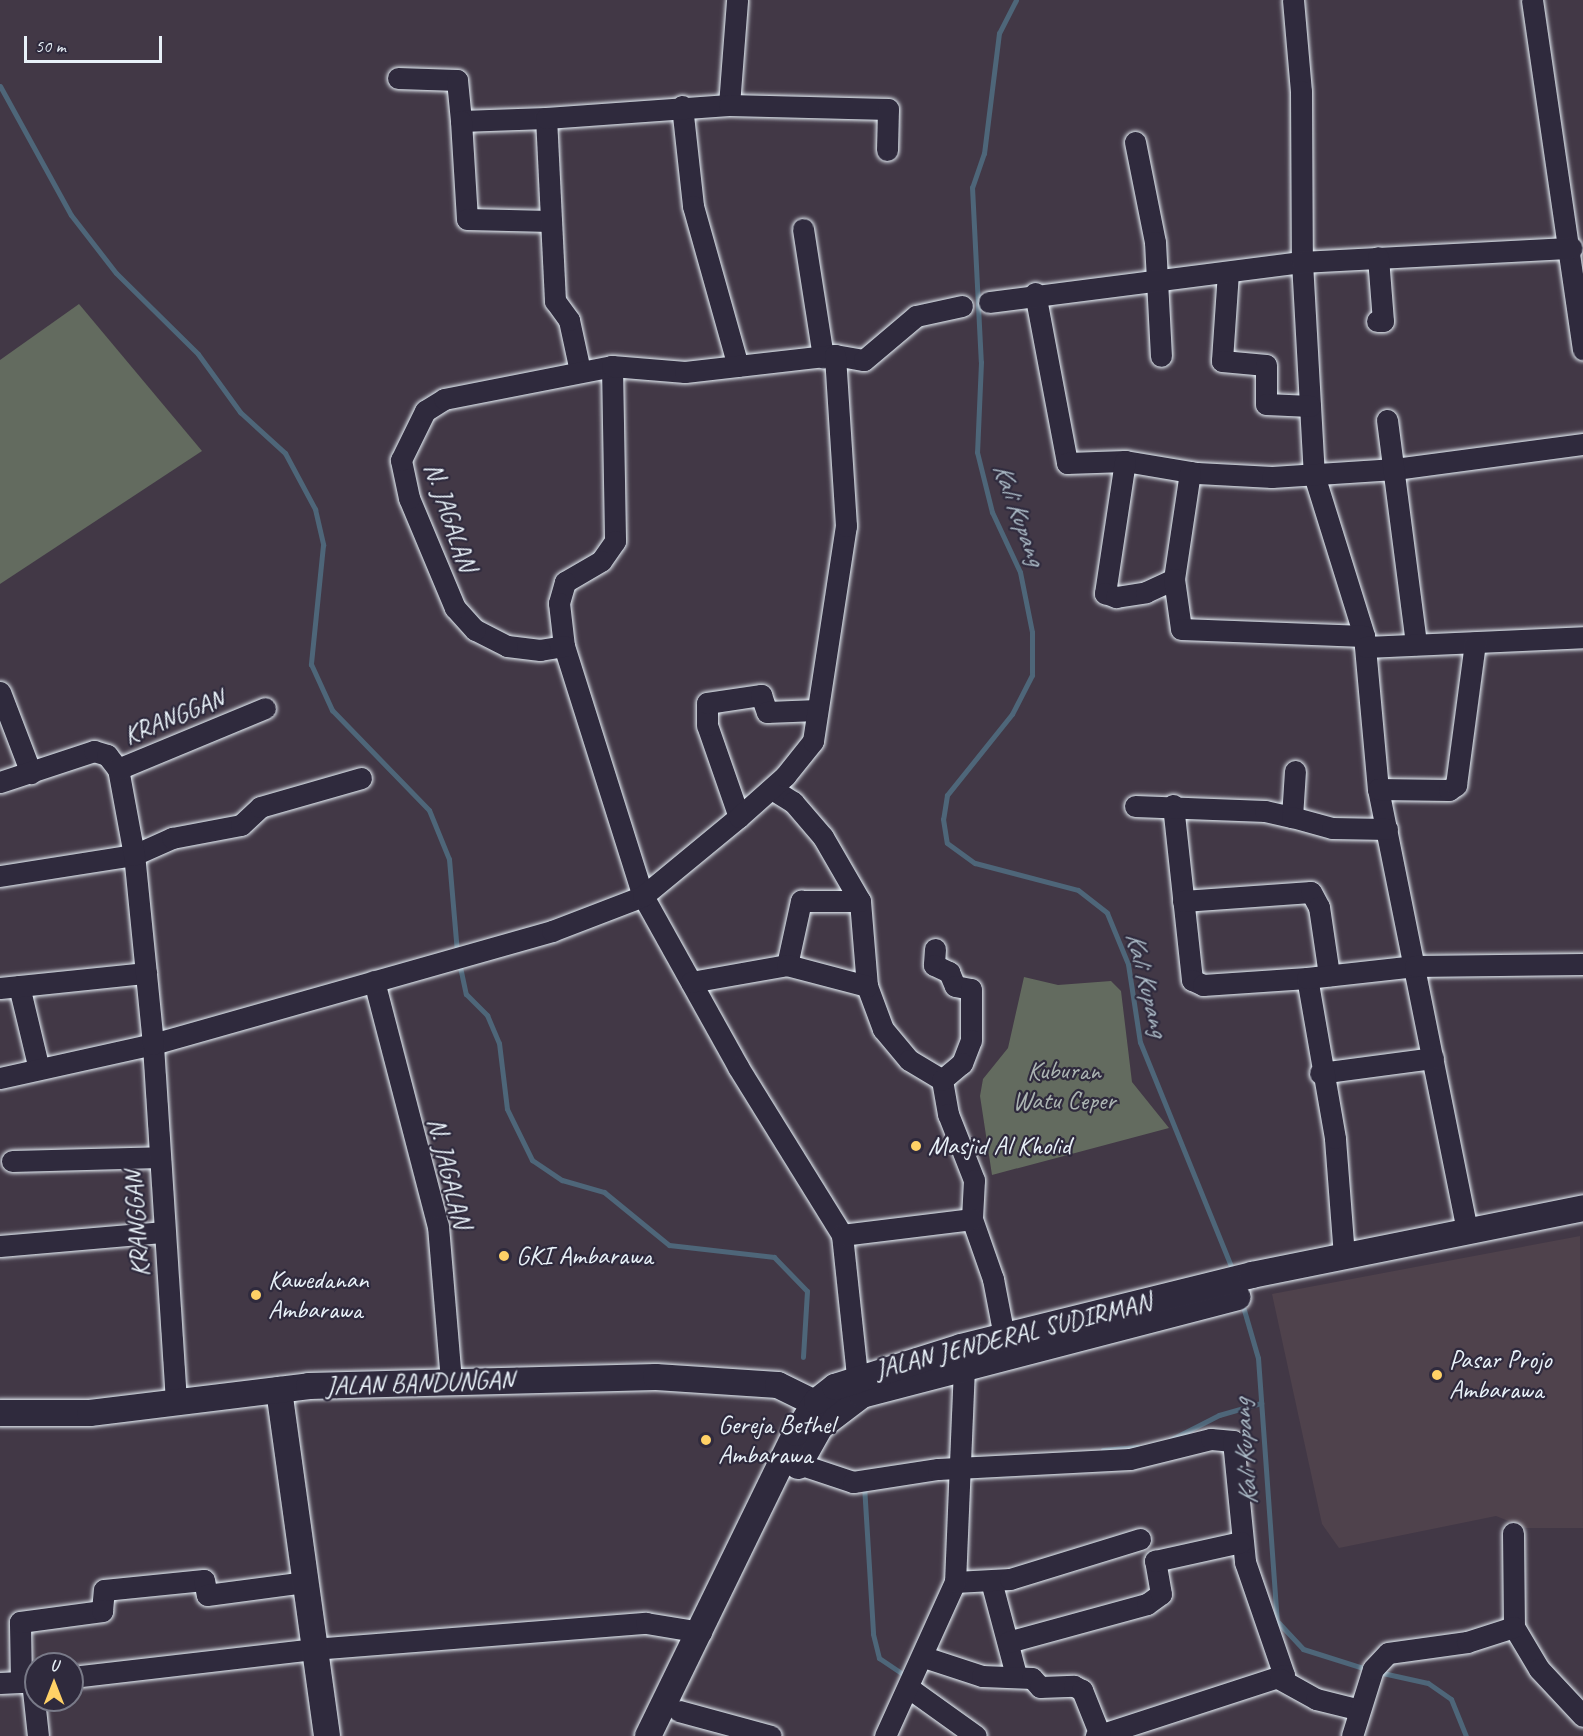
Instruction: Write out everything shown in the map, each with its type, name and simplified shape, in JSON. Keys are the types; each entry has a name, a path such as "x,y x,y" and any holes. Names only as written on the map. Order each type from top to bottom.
{"main road":[{"name":"JALAN JENDERAL SUDIRMAN","path":"667,1736 826,1407 1344,1256 1467,1229 1583,1208"},
{"name":"JALAN JENDERAL SUDIRMAN","path":"1256,1283 1583,1223"},
{"name":"JALAN JENDERAL SUDIRMAN","path":"648,1736 701,1632 784,1456 856,1376 1004,1336 1206,1296"},
{"name":"JALAN BANDUNGAN","path":"0,1413 90,1413 279,1390 451,1380 733,1382 778,1385 826,1407"},
{"path":"279,1390 313,1649 327,1736"}],"street":[{"path":"729,105 737,0"},
{"path":"1293,0 1301,91 1302,262 1314,475 1365,641 1367,713 1378,789 1467,1229"},
{"path":"1532,0 1575,238 1583,349"},
{"path":"398,78 457,80 467,219 550,221"},
{"path":"461,121 546,118 682,106 729,105 888,110 887,150"},
{"path":"682,106 693,206 738,366"},
{"path":"546,118 555,301 569,320 580,371"},
{"path":"1135,142 1160,282 1161,356"},
{"path":"0,1078 153,1044 552,931 644,896 740,817 806,755 817,710 846,526 829,356 803,229"},
{"path":"989,302 1035,293 1160,282 1302,262 1575,238"},
{"path":"1377,321 1383,321 1378,257"},
{"path":"1228,272 1222,361 1266,365 1266,404 1310,405"},
{"path":"1035,293 1065,460 1125,461 1190,472 1248,478 1395,469 1583,444"},
{"name":"N. JAGALAN","path":"564,646 540,650 507,646 475,630 455,608 409,498 401,460 425,411 444,399 612,366 685,372 829,356 864,360 916,316 962,306"},
{"path":"612,366 615,541 601,561 565,582 559,603 564,646 644,896 691,982 842,1235 856,1376"},
{"path":"1387,420 1395,469 1405,593 1416,644"},
{"path":"1125,461 1105,593 1116,597 1146,592 1174,579"},
{"path":"1190,472 1174,579 1181,629 1416,644 1583,637"},
{"path":"1378,789 1449,790 1456,785 1475,642"},
{"path":"0,692 30,773"},
{"path":"740,817 707,725 707,703 760,695 767,712 817,710"},
{"name":"KRANGGAN","path":"176,1401 153,1044 134,855 118,769 265,708"},
{"path":"0,782 94,751 107,755 118,769"},
{"path":"1292,817 1295,771"},
{"path":"0,876 134,855 172,838 241,825 260,807 361,778"},
{"path":"772,789 793,802 823,837 860,901 867,986 888,1036 909,1060 942,1080 948,1114 974,1180 972,1219 993,1279 1004,1336"},
{"path":"1135,806 1173,805 1292,817 1332,828 1387,829"},
{"path":"1173,805 1192,980 1198,984 1307,978 1415,966 1583,964"},
{"path":"1183,901 1311,892 1319,907 1329,975"},
{"path":"788,964 801,901 860,901"},
{"path":"934,949 934,965 949,972 952,984 971,989 971,1040 962,1063 942,1080"},
{"path":"691,982 788,964 867,986"},
{"path":"39,1069 9,987 146,972"},
{"path":"1307,978 1320,1073 1335,1138 1344,1256"},
{"name":"N. JAGALAN","path":"374,981 438,1226 451,1380"},
{"path":"1320,1073 1433,1058"},
{"path":"12,1161 160,1157"},
{"path":"842,1235 972,1219"},
{"path":"0,1246 164,1232"},
{"path":"885,1736 924,1657 955,1582 964,1365"},
{"path":"799,1464 853,1482 959,1468 1121,1460 1226,1438 1237,1451 1241,1542 1283,1669 1280,1679"},
{"path":"1513,1533 1514,1627 1539,1669 1583,1716"},
{"path":"955,1582 991,1581 1140,1539"},
{"path":"1008,1642 1147,1604 1161,1594 1155,1561 1241,1542"},
{"path":"25,1652 20,1622 102,1611 104,1590 204,1580 207,1595 304,1582"},
{"path":"991,1581 1016,1675"},
{"path":"84,1676 313,1649 646,1623 701,1632"},
{"path":"1352,1736 1356,1709 1371,1678 1388,1653 1467,1642 1514,1627"},
{"path":"924,1657 982,1676 1016,1675 1040,1687 1082,1689 1098,1735 1140,1728 1280,1679 1316,1699 1356,1709"},
{"path":"0,1683 24,1681"},
{"path":"909,1688 976,1736"},
{"path":"679,1711 771,1736"},
{"path":"35,1712 38,1736"}],"shaded area":[{"name":"Pasar Projo Ambarawa","path":"1580,1236 1583,1528 1526,1528 1496,1516 1339,1548 1322,1524 1272,1294"}],"green space":[{"path":"79,304 202,451 0,584 0,360"},
{"name":"Kuburan Watu Ceper","path":"1024,977 1058,985 1111,981 1121,991 1132,1082 1169,1128 992,1175 980,1096 983,1079 1008,1048"}],"waterway":[{"name":"Kali Kupang","path":"1016,0 999,33 984,153 972,187 981,362 977,452 992,512 1020,572 1032,632 1032,675 1012,714 947,795 943,819 947,843 975,863 1078,890 1107,913 1128,964 1140,1042 1233,1271"},
{"path":"0,86 71,215 116,273 198,354 240,412 285,453 315,509 323,545 311,664 332,710 429,810 449,859 457,953"},
{"path":"459,962 466,994 487,1015 499,1043 507,1109 532,1160 562,1180 604,1192 669,1245 774,1257 807,1291 803,1357"},
{"name":"Kali Kupang","path":"1242,1303 1258,1358 1277,1621 1303,1649 1366,1669"},
{"path":"1170,1440 1219,1415 1261,1403"},
{"path":"1103,1450 1138,1447"},
{"path":"864,1485 873,1634 879,1658 904,1675"},
{"name":"Kali Kupang","path":"1378,1672 1428,1683 1451,1699 1466,1736"}],"place":[{"name":"Masjid Al Kholid","path":"916,1146"},
{"name":"GKI Ambarawa","path":"504,1256"},
{"name":"Kawedanan Ambarawa","path":"256,1295"},
{"name":"Pasar Projo Ambarawa","path":"1437,1375"},
{"name":"Gereja Bethel Ambarawa","path":"706,1440"}]}
